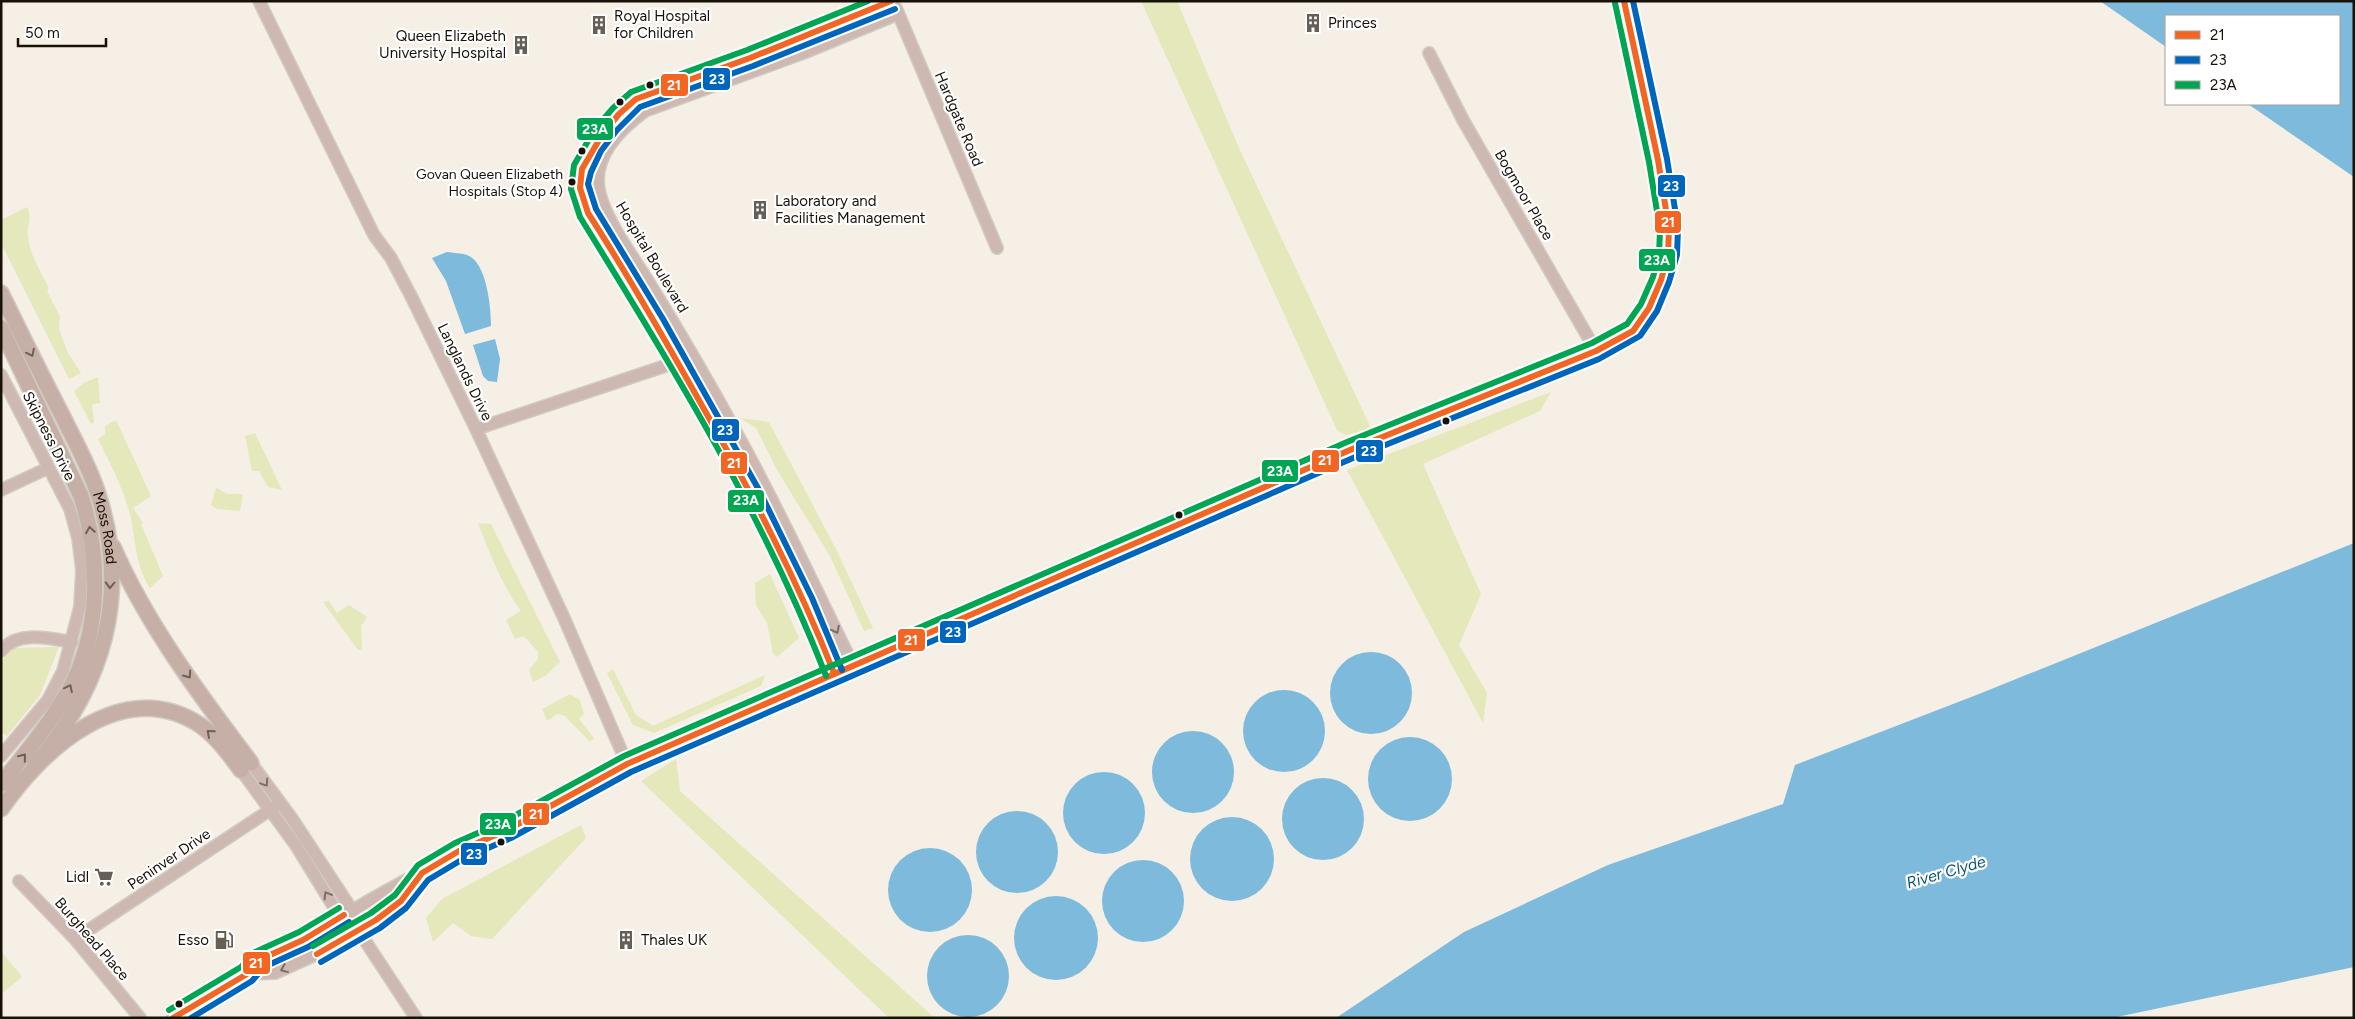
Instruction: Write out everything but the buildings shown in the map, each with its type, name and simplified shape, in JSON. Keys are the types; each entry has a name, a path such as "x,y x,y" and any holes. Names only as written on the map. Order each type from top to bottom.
{"main road":[{"name":"Moss Road","path":"1,293 97,490 108,536 111,578 109,610 98,659 90,684 78,707 63,731 35,765"},
{"name":"Moss Road","path":"1,328 73,477 89,523 94,554 94,594 88,642 69,690 44,730 1,784"},
{"path":"108,536 134,594 246,767"},
{"path":"1,809 35,765 86,726 105,716 127,710 152,708 174,712 200,726 246,767"}],"street":[{"name":"Langlands Drive","path":"259,1 374,235 391,258 476,429 587,668 627,764"},
{"name":"Hardgate Road","path":"893,1 997,248"},
{"name":"Hospital Boulevard","path":"834,673 789,571 734,460 649,309 582,202 580,180 590,152 622,110 636,99 750,58 893,1"},
{"path":"173,1018 248,974 259,960 303,940 352,910 459,851 501,833 627,764 853,664 1350,450 1596,351 1633,331 1649,308 1662,280 1668,255 1669,229 1659,170 1624,1"},
{"name":"Hospital Boulevard","path":"853,664 746,451 692,355 605,211 598,181 599,166 605,153 627,124 655,107 806,52 898,14"},
{"name":"Bogmoor Place","path":"1429,53 1463,120 1596,351"},
{"path":"476,429 678,362 692,355"},
{"name":"Skipness Drive","path":"1,375 70,509 78,538 82,570 80,607 63,671 48,700 4,748"},
{"path":"1,490 48,468"},
{"path":"3,644 24,638 44,637 72,642"},
{"path":"246,767 275,806 297,847 340,917 358,930"},
{"path":"275,806 293,820 352,910 358,930 416,1018"},
{"name":"Peninver Drive","path":"75,939 275,806"},
{"path":"248,974 282,970 317,954 358,930 401,901 422,873"},
{"name":"Burghead Place","path":"19,881 75,939 140,1018"}],"green space":[{"path":"1141,1 1177,1 1239,148 1372,430 1346,435 1337,430"},
{"path":"27,207 29,211 29,244 36,264 49,288 47,291 60,317 59,329 68,353 81,373 69,379 1,243 1,220"},
{"path":"98,377 100,403 92,404 94,422 91,424 74,391 84,383"},
{"path":"1551,392 1540,411 1423,464 1481,594 1459,645 1487,693 1483,723 1347,470"},
{"path":"740,418 769,422 837,551 873,628 864,631 830,556 777,470 756,428"},
{"path":"116,420 151,496 133,508 143,523 141,524 163,576 150,588 141,570 130,514 124,495 98,439 105,434 105,426"},
{"path":"255,433 282,490 268,487 259,471 252,471 245,436"},
{"path":"216,488 228,494 243,494 240,511 217,509 211,505"},
{"path":"478,523 491,524 560,662 545,676 533,682 529,670 538,659 538,652 524,636 515,639 506,620 521,611 502,579"},
{"path":"770,574 799,638 777,657 773,653 767,623 756,605 755,583"},
{"path":"329,601 337,613 349,605 367,617 361,626 362,650 358,650 323,602"},
{"path":"59,647 40,695 7,736 1,732 1,662 13,648"},
{"path":"613,669 636,715 653,726 765,675 761,686 654,733 633,725 607,673"},
{"path":"570,694 580,700 584,714 579,719 594,738 590,742 565,716 558,714 547,721 542,709"},
{"path":"676,759 680,791 935,1018 889,1018 641,781"},
{"path":"581,825 586,838 492,939 471,936 453,923 433,942 426,918 442,899"},
{"path":"1,951 22,977 1,994"}],"water":[{"path":"2100,1 2354,1 2354,177 2249,105 2340,105 2340,15 2165,15 2165,46"},
{"path":"447,252 467,255 474,259 479,267 487,286 491,326 465,334 446,281 432,258"},
{"path":"495,339 500,359 497,382 488,381 483,376 473,345"},
{"name":"River Clyde","path":"2354,543 2354,967 2112,1018 1336,1018 1464,932 1608,865 1783,804 1795,765 1979,694"},
{"path":"1371,652 1387,655 1400,664 1409,677 1412,693 1409,709 1400,722 1387,731 1371,734 1355,731 1342,722 1333,709 1330,693 1333,677 1342,664 1355,655"},
{"path":"1284,690 1300,693 1313,702 1322,715 1325,731 1322,747 1313,760 1300,769 1284,772 1268,769 1255,760 1246,747 1243,731 1246,715 1255,702 1268,693"},
{"path":"1193,731 1209,734 1222,743 1231,756 1234,772 1231,788 1222,801 1209,810 1193,813 1177,810 1164,801 1155,788 1152,772 1155,756 1164,743 1177,734"},
{"path":"1410,737 1426,740 1440,749 1449,763 1452,779 1449,795 1440,809 1426,818 1410,821 1394,818 1380,809 1371,795 1368,779 1371,763 1380,749 1394,740"},
{"path":"1096,772 1112,772 1127,779 1138,790 1145,805 1142,829 1133,842 1112,854 1096,854 1081,847 1070,836 1063,821 1063,805 1070,790 1081,779"},
{"path":"1323,778 1339,781 1352,790 1361,803 1364,819 1361,835 1352,848 1339,857 1323,860 1307,857 1294,848 1285,835 1282,819 1285,803 1294,790 1307,781"},
{"path":"1017,811 1033,814 1046,823 1055,836 1058,852 1055,868 1046,881 1033,890 1017,893 1001,890 988,881 979,868 976,852 979,836 988,823 1001,814"},
{"path":"1232,817 1255,824 1267,836 1274,859 1267,882 1255,894 1232,901 1209,894 1197,882 1190,859 1197,836 1209,824"},
{"path":"930,848 953,855 965,867 972,890 965,913 953,925 930,932 907,925 895,913 888,890 895,867 907,855"},
{"path":"1135,860 1151,860 1166,867 1177,878 1184,893 1181,917 1172,930 1151,942 1135,942 1120,935 1109,924 1102,909 1102,893 1109,878 1120,867"},
{"path":"1056,896 1079,903 1091,915 1098,938 1091,961 1079,973 1056,980 1033,973 1021,961 1014,938 1021,915 1033,903"},
{"path":"968,935 984,938 997,947 1006,960 1009,976 1006,992 997,1005 984,1014 968,1017 952,1014 939,1005 930,992 927,976 930,960 939,947 952,938"}],"transit line":[{"name":"23A","path":"826,676 774,557 744,498 681,384 580,217 571,189 574,165 595,129 613,108 631,92 747,50 868,1"},
{"name":"21","path":"834,673 789,569 755,502 659,330 588,213 580,188 582,169 602,135 619,114 636,99 750,58 891,1"},
{"name":"21","path":"317,954 376,920 401,901 422,873 459,851 507,830 627,764 1350,450 1596,351 1633,331 1649,308 1661,280 1668,255 1669,229 1658,160 1624,1"},
{"name":"23","path":"321,962 380,928 406,908 428,880 463,859 511,838 631,772 1353,458 1599,359 1640,336 1657,311 1669,282 1677,255 1678,228 1667,159 1633,1"},
{"name":"23A","path":"313,946 371,913 395,895 418,865 455,843 503,822 624,756 1347,442 1592,343 1627,324 1641,304 1653,277 1659,254 1660,230 1649,162 1615,3"},
{"name":"23","path":"842,670 812,598 759,490 663,319 596,209 588,184 591,172 601,151 617,130 640,107 753,66 895,9"},
{"name":"23A","path":"169,1010 241,967 255,952 299,932 339,908"},
{"name":"21","path":"173,1018 247,974 259,960 303,940 344,915"},
{"name":"23","path":"191,1018 252,981 264,967 308,947 349,922"}],"place":[{"name":"Princes","path":"1313,23"},
{"name":"Royal Hospital for Children","path":"599,25"},
{"name":"Queen Elizabeth University Hospital","path":"521,45"},
{"name":"Govan Queen Elizabeth Hospitals (Stop 4)","path":"572,182"},
{"name":"Laboratory and Facilities Management","path":"760,210"},
{"name":"Lidl","path":"104,877"},
{"name":"Esso","path":"224,940"},
{"name":"Thales UK","path":"626,940"}]}
